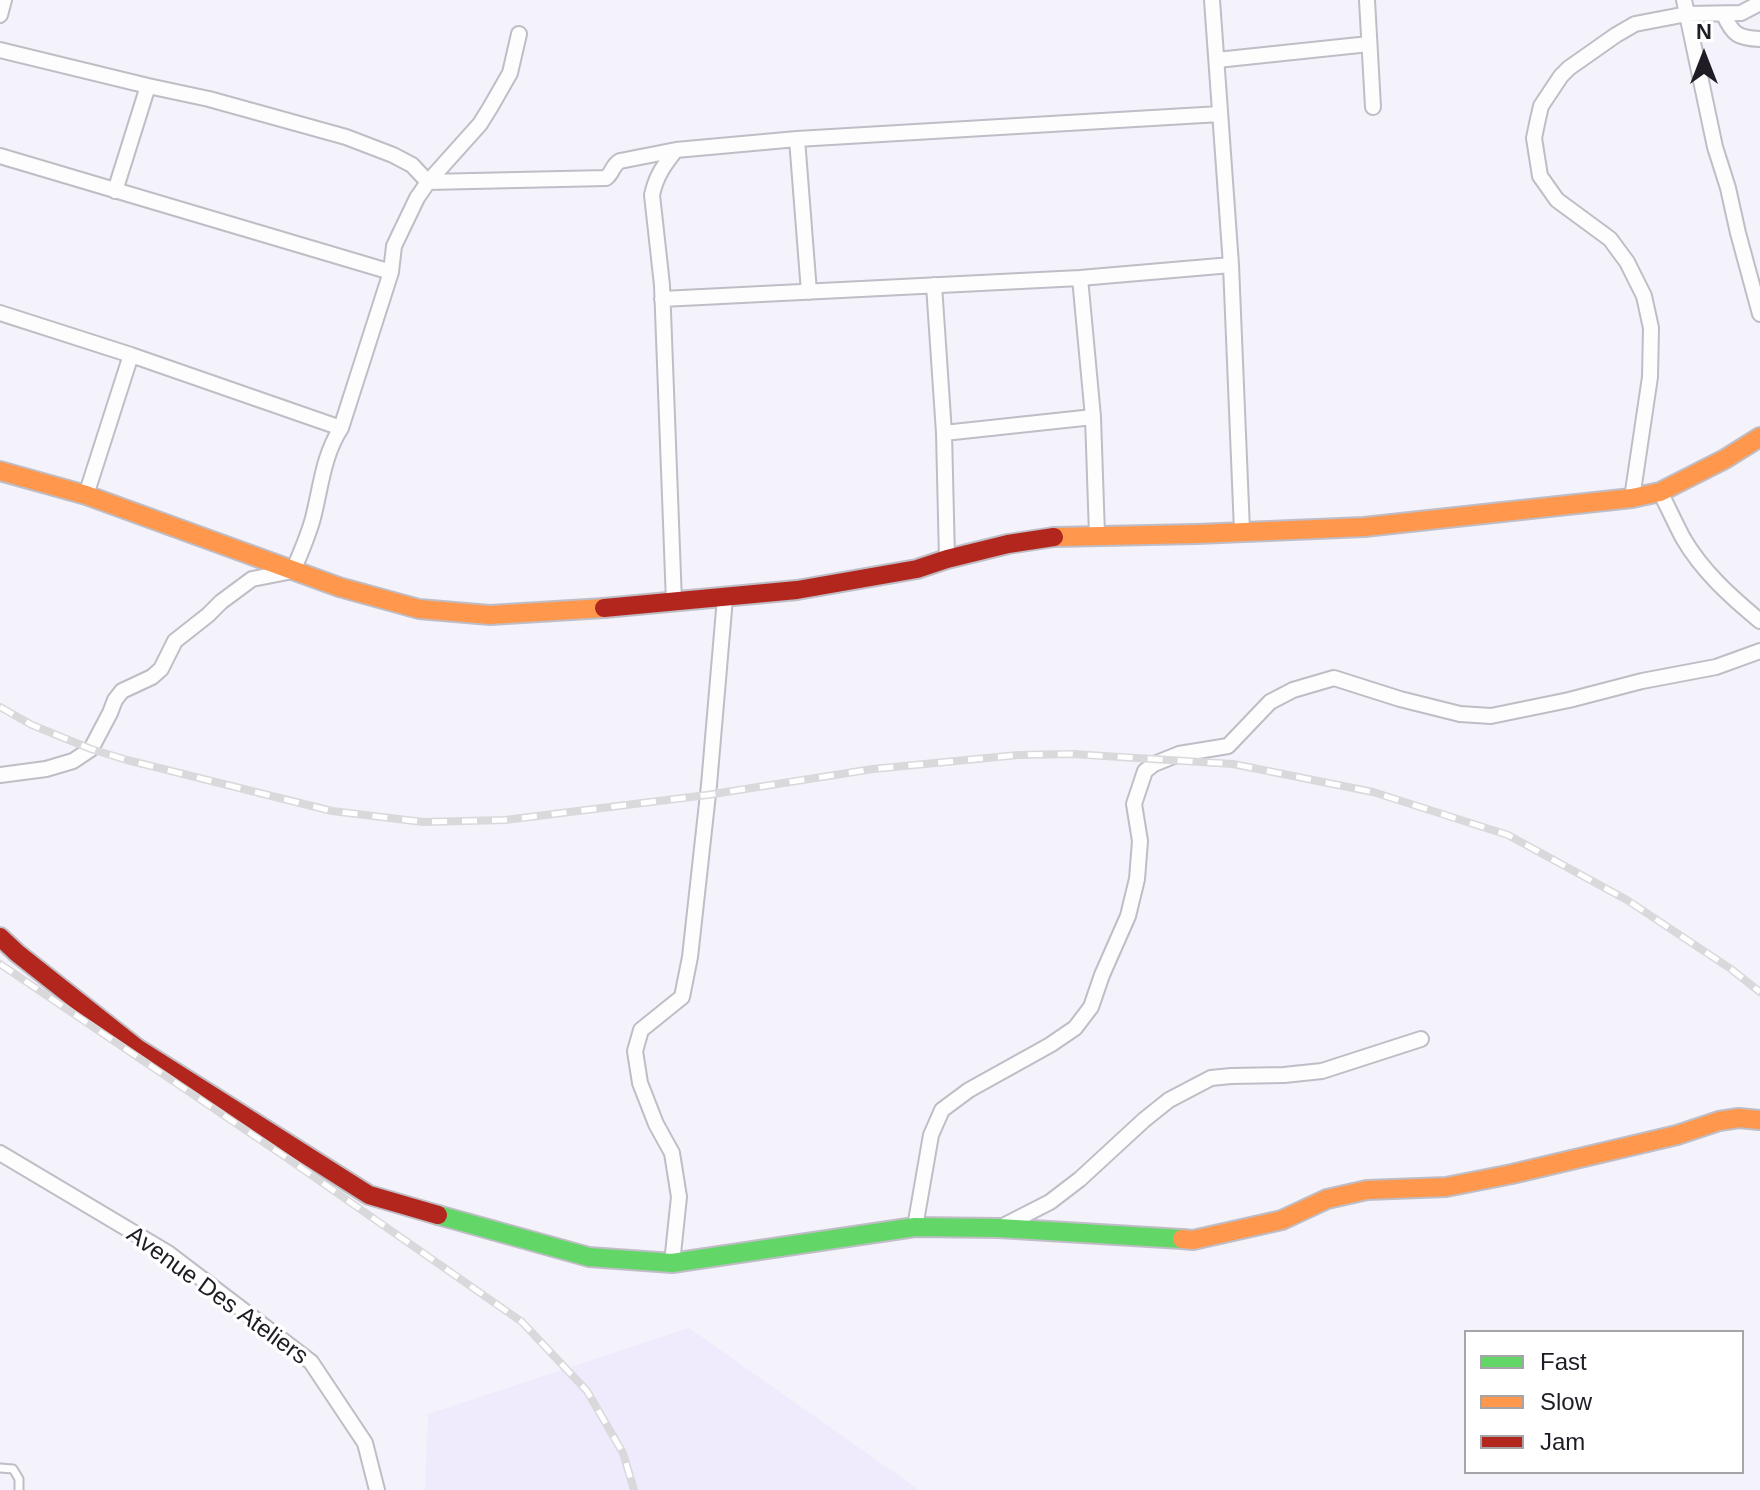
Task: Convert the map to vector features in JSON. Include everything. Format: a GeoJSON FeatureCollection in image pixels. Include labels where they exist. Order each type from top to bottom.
{"type":"FeatureCollection","features":[{"type":"Feature","properties":{"kind":"street"},"geometry":{"type":"LineString","coordinates":[[0,15],[4,0]]}},
{"type":"Feature","properties":{"kind":"street"},"geometry":{"type":"LineString","coordinates":[[1212,0],[1231,265],[1242,531]]}},
{"type":"Feature","properties":{"kind":"street"},"geometry":{"type":"LineString","coordinates":[[1367,0],[1373,107]]}},
{"type":"Feature","properties":{"kind":"street"},"geometry":{"type":"LineString","coordinates":[[1632,498],[1650,377],[1651,328],[1644,296],[1627,262],[1610,239],[1557,200],[1540,176],[1534,138],[1541,106],[1569,68],[1635,24],[1686,7],[1724,15],[1741,13],[1760,3]]}},
{"type":"Feature","properties":{"kind":"street"},"geometry":{"type":"LineString","coordinates":[[1686,7],[1715,147],[1760,314]]}},
{"type":"Feature","properties":{"kind":"street"},"geometry":{"type":"LineString","coordinates":[[1724,15],[1735,35],[1760,39]]}},
{"type":"Feature","properties":{"kind":"street"},"geometry":{"type":"LineString","coordinates":[[293,571],[308,536],[324,465],[341,428],[391,272],[394,246],[428,182],[480,124],[490,108],[510,73],[519,34]]}},
{"type":"Feature","properties":{"kind":"street"},"geometry":{"type":"LineString","coordinates":[[1217,60],[1369,44]]}},
{"type":"Feature","properties":{"kind":"street"},"geometry":{"type":"LineString","coordinates":[[0,50],[209,99],[346,137],[412,165],[428,182],[606,178],[615,163],[620,161],[676,150],[797,139],[1220,114]]}},
{"type":"Feature","properties":{"kind":"street"},"geometry":{"type":"LineString","coordinates":[[115,191],[148,86]]}},
{"type":"Feature","properties":{"kind":"street"},"geometry":{"type":"LineString","coordinates":[[797,139],[809,292]]}},
{"type":"Feature","properties":{"kind":"street"},"geometry":{"type":"LineString","coordinates":[[674,602],[662,299],[652,195],[655,181],[676,150]]}},
{"type":"Feature","properties":{"kind":"street"},"geometry":{"type":"LineString","coordinates":[[0,156],[391,272]]}},
{"type":"Feature","properties":{"kind":"street"},"geometry":{"type":"LineString","coordinates":[[662,299],[1080,278],[1231,265]]}},
{"type":"Feature","properties":{"kind":"street"},"geometry":{"type":"LineString","coordinates":[[1080,278],[1093,417],[1097,535]]}},
{"type":"Feature","properties":{"kind":"street"},"geometry":{"type":"LineString","coordinates":[[934,285],[944,433],[947,559]]}},
{"type":"Feature","properties":{"kind":"street"},"geometry":{"type":"LineString","coordinates":[[0,313],[341,428]]}},
{"type":"Feature","properties":{"kind":"street"},"geometry":{"type":"LineString","coordinates":[[86,495],[131,355]]}},
{"type":"Feature","properties":{"kind":"street"},"geometry":{"type":"LineString","coordinates":[[944,433],[1093,417]]}},
{"type":"Feature","properties":{"kind":"street"},"geometry":{"type":"LineString","coordinates":[[0,471],[86,495],[339,587],[406,606],[490,615],[797,590],[917,569],[1008,544],[1061,536],[1364,527],[1632,498],[1660,492],[1725,459],[1760,437]]}},
{"type":"Feature","properties":{"kind":"street"},"geometry":{"type":"LineString","coordinates":[[1660,492],[1684,539],[1706,570],[1760,621]]}},
{"type":"Feature","properties":{"kind":"street"},"geometry":{"type":"LineString","coordinates":[[0,775],[46,769],[73,761],[91,749],[122,691],[152,677],[161,669],[175,641],[252,579],[293,571]]}},
{"type":"Feature","properties":{"kind":"street"},"geometry":{"type":"LineString","coordinates":[[672,1263],[679,1197],[672,1153],[656,1124],[640,1083],[635,1051],[641,1030],[682,997],[688,967],[709,785],[725,598]]}},
{"type":"Feature","properties":{"kind":"street"},"geometry":{"type":"LineString","coordinates":[[915,1227],[931,1135],[942,1110],[969,1090],[1075,1028],[1091,1007],[1128,916],[1137,879],[1140,841],[1134,804],[1145,771],[1154,764],[1179,754],[1228,746],[1270,702],[1293,690],[1334,678],[1460,714],[1491,716],[1716,667],[1760,651]]}},
{"type":"Feature","properties":{"kind":"street"},"geometry":{"type":"LineString","coordinates":[[0,937],[137,1048],[369,1195],[589,1257],[672,1263],[915,1227],[999,1228],[1193,1240],[1282,1220],[1327,1199],[1367,1190],[1446,1187],[1677,1135],[1719,1121],[1739,1118],[1760,1120]]}},
{"type":"Feature","properties":{"kind":"street"},"geometry":{"type":"LineString","coordinates":[[999,1228],[1050,1202],[1169,1100],[1211,1078],[1322,1071],[1421,1039]]}},
{"type":"Feature","properties":{"kind":"street","name":"Avenue Des Ateliers"},"geometry":{"type":"LineString","coordinates":[[0,1153],[168,1253],[311,1362],[365,1443],[377,1490]]}},
{"type":"Feature","properties":{"kind":"lane"},"geometry":{"type":"LineString","coordinates":[[0,1468],[13,1469],[19,1479],[19,1490]]}},
{"type":"Feature","properties":{"kind":"shaded area"},"geometry":{"type":"Polygon","coordinates":[[[689,1328],[919,1490],[425,1490],[428,1414],[689,1328]]]}},
{"type":"Feature","properties":{"kind":"railway"},"geometry":{"type":"LineString","coordinates":[[0,707],[32,725],[127,760],[332,811],[423,822],[505,820],[707,795],[873,769],[1018,755],[1072,754],[1233,764],[1373,792],[1508,835],[1627,900],[1731,969],[1760,992]]}},
{"type":"Feature","properties":{"kind":"railway"},"geometry":{"type":"LineString","coordinates":[[0,964],[522,1322],[587,1391],[623,1453],[634,1490]]}},
{"type":"Feature","properties":{"kind":"traffic: fast"},"geometry":{"type":"LineString","coordinates":[[438,1215],[589,1257],[672,1263],[915,1227],[999,1228],[1182,1239]]}},
{"type":"Feature","properties":{"kind":"traffic: slow"},"geometry":{"type":"LineString","coordinates":[[1054,537],[1364,527],[1632,498],[1660,492],[1725,459],[1760,437]]}},
{"type":"Feature","properties":{"kind":"traffic: slow"},"geometry":{"type":"LineString","coordinates":[[0,471],[86,495],[339,587],[419,609],[490,615],[604,608]]}},
{"type":"Feature","properties":{"kind":"traffic: slow"},"geometry":{"type":"LineString","coordinates":[[1182,1239],[1193,1240],[1282,1220],[1327,1199],[1367,1190],[1446,1187],[1677,1135],[1719,1121],[1739,1118],[1760,1120]]}},
{"type":"Feature","properties":{"kind":"traffic: jam"},"geometry":{"type":"LineString","coordinates":[[604,608],[797,590],[917,569],[1008,544],[1054,537]]}},
{"type":"Feature","properties":{"kind":"traffic: jam"},"geometry":{"type":"LineString","coordinates":[[0,937],[137,1048],[369,1195],[438,1215]]}}]}
